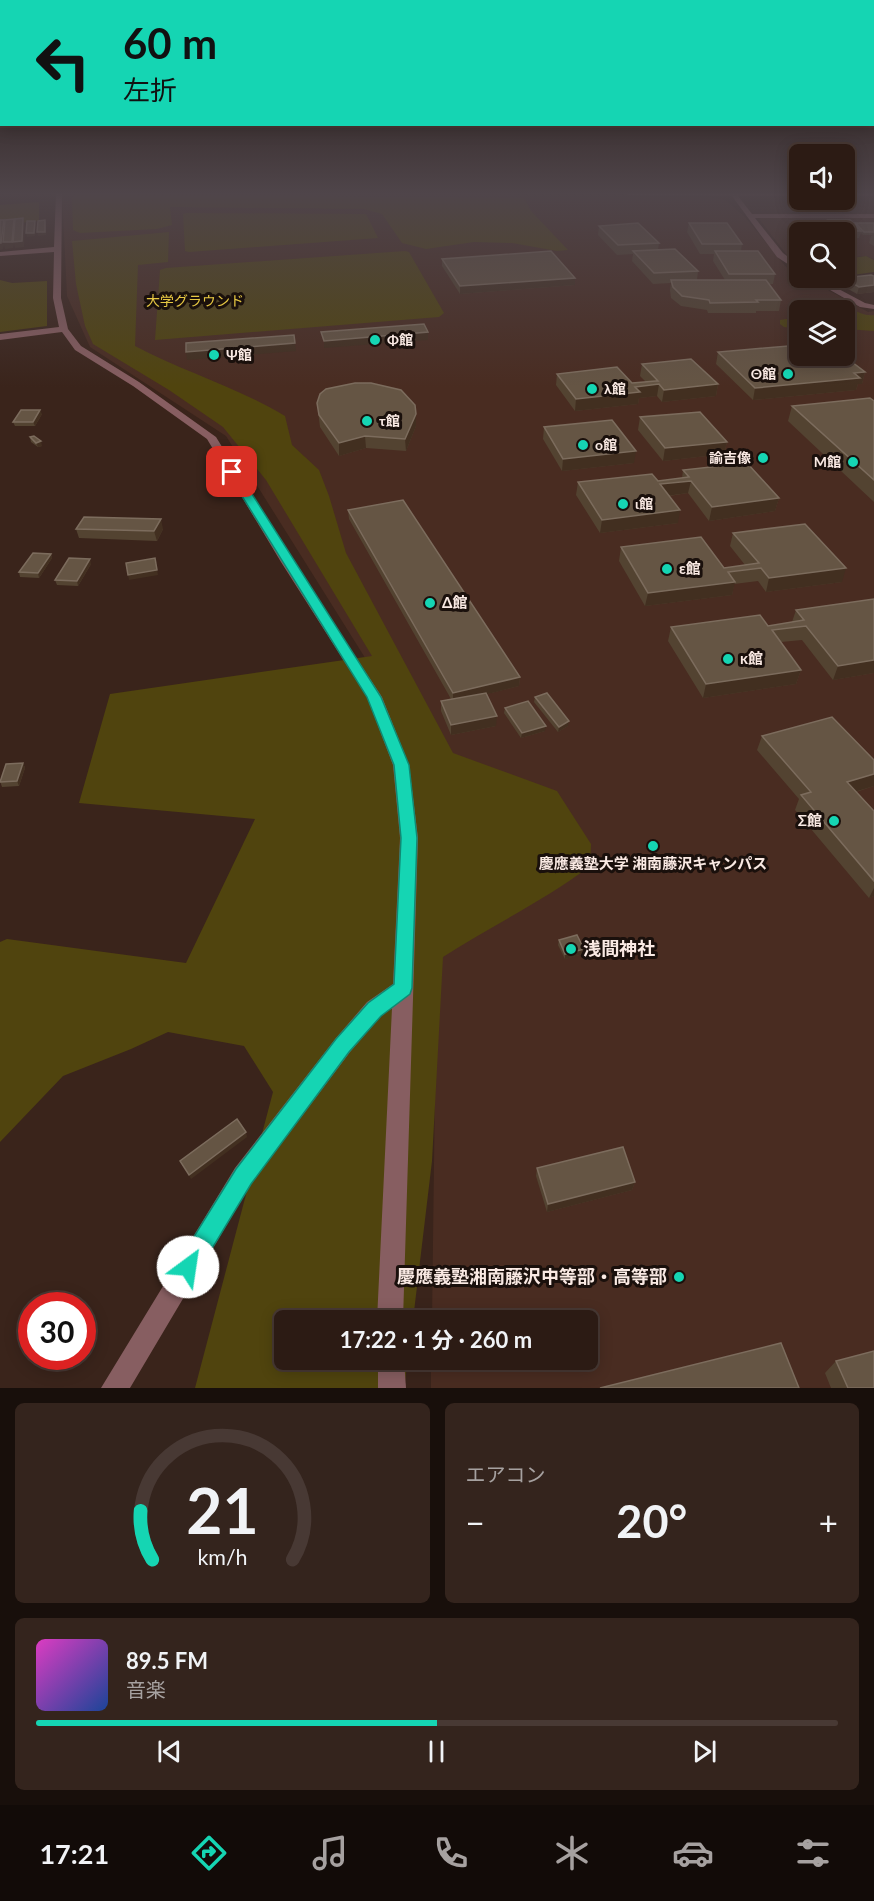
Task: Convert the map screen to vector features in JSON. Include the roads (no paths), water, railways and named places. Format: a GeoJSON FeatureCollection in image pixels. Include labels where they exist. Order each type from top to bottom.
{"type":"FeatureCollection","features":[{"type":"Feature","properties":{"kind":"street"},"geometry":{"type":"LineString","coordinates":[[58,258],[57,298],[64,329],[78,348],[136,384],[211,437],[287,562],[374,697],[401,765],[409,838],[390,1310]]}},
{"type":"Feature","properties":{"kind":"street"},"geometry":{"type":"LineString","coordinates":[[832,288],[863,305],[874,307]]}},
{"type":"Feature","properties":{"kind":"street"},"geometry":{"type":"LineString","coordinates":[[0,337],[64,329]]}},
{"type":"Feature","properties":{"kind":"street"},"geometry":{"type":"LineString","coordinates":[[115,1388],[243,1176],[342,1045],[374,1010],[403,988]]}},
{"type":"Feature","properties":{"kind":"street"},"geometry":{"type":"LineString","coordinates":[[391,1370],[392,1388]]}},
{"type":"Feature","properties":{"kind":"place","name":"Φ館"},"geometry":{"type":"Point","coordinates":[375,340]}},
{"type":"Feature","properties":{"kind":"place","name":"Ψ館"},"geometry":{"type":"Point","coordinates":[214,355]}},
{"type":"Feature","properties":{"kind":"place","name":"Θ館"},"geometry":{"type":"Point","coordinates":[788,374]}},
{"type":"Feature","properties":{"kind":"place","name":"λ館"},"geometry":{"type":"Point","coordinates":[592,389]}},
{"type":"Feature","properties":{"kind":"place","name":"τ館"},"geometry":{"type":"Point","coordinates":[367,421]}},
{"type":"Feature","properties":{"kind":"place","name":"ο館"},"geometry":{"type":"Point","coordinates":[583,445]}},
{"type":"Feature","properties":{"kind":"place","name":"諭吉像"},"geometry":{"type":"Point","coordinates":[763,458]}},
{"type":"Feature","properties":{"kind":"place","name":"Μ館"},"geometry":{"type":"Point","coordinates":[853,462]}},
{"type":"Feature","properties":{"kind":"place","name":"ι館"},"geometry":{"type":"Point","coordinates":[623,504]}},
{"type":"Feature","properties":{"kind":"place","name":"ε館"},"geometry":{"type":"Point","coordinates":[667,569]}},
{"type":"Feature","properties":{"kind":"place","name":"Δ館"},"geometry":{"type":"Point","coordinates":[430,603]}},
{"type":"Feature","properties":{"kind":"place","name":"κ館"},"geometry":{"type":"Point","coordinates":[728,659]}},
{"type":"Feature","properties":{"kind":"place","name":"Σ館"},"geometry":{"type":"Point","coordinates":[834,821]}},
{"type":"Feature","properties":{"kind":"place","name":"慶應義塾大学 湘南藤沢キャンパス"},"geometry":{"type":"Point","coordinates":[653,846]}},
{"type":"Feature","properties":{"kind":"place","name":"浅間神社"},"geometry":{"type":"Point","coordinates":[571,949]}},
{"type":"Feature","properties":{"kind":"place","name":"慶應義塾湘南藤沢中等部・高等部"},"geometry":{"type":"Point","coordinates":[679,1277]}},
{"type":"Feature","properties":{"kind":"park label","name":"大学グラウンド"},"geometry":{"type":"Point","coordinates":[195,301]}}]}
